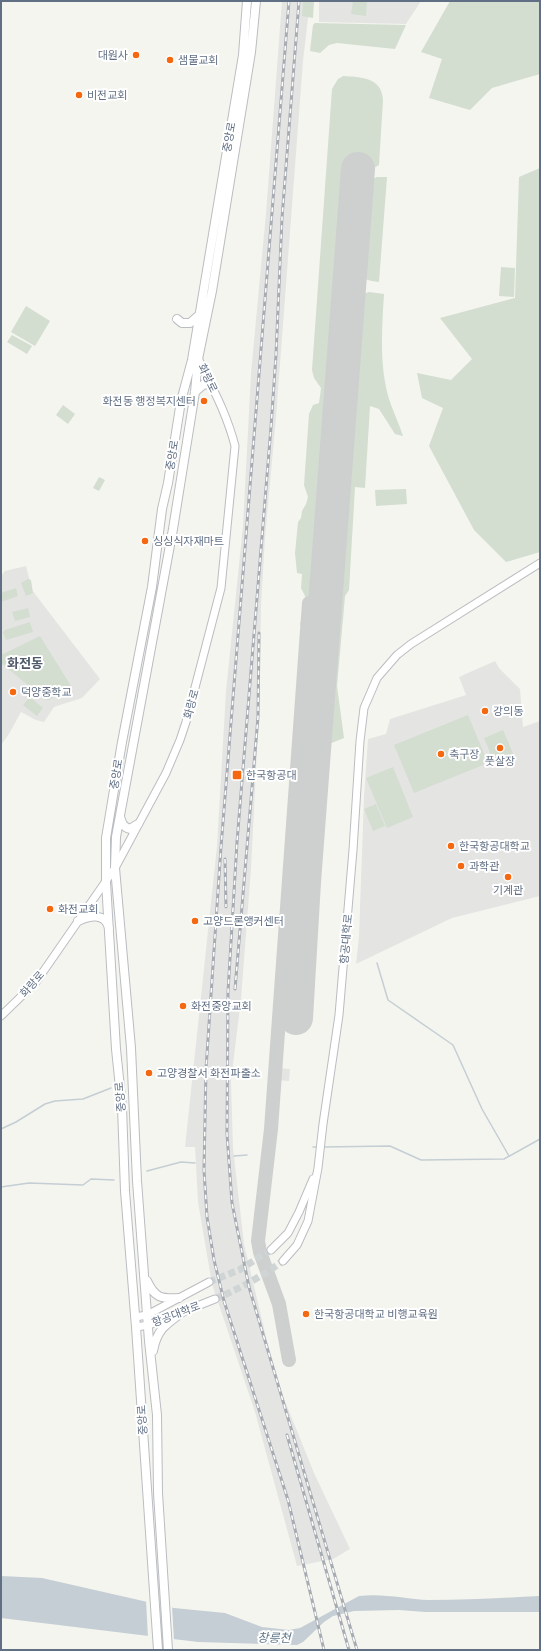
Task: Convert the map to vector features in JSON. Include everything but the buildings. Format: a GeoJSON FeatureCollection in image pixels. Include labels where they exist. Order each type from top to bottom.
{"type":"FeatureCollection","features":[{"type":"Feature","properties":{"kind":"main road","name":"중앙로"},"geometry":{"type":"LineString","coordinates":[[158,1650],[136,1327],[125,1191],[122,1107],[116,1049],[106,882],[106,838],[122,742],[152,587],[162,509],[168,483],[181,401],[192,360],[198,315],[243,55],[247,1]]}},
{"type":"Feature","properties":{"kind":"main road","name":"중앙로"},"geometry":{"type":"LineString","coordinates":[[168,1650],[158,1493],[157,1415],[147,1315],[137,1181],[130,1041],[115,868],[116,837],[173,529],[195,392],[198,359],[212,291],[251,52],[256,1]]}},
{"type":"Feature","properties":{"kind":"main road"},"geometry":{"type":"LineString","coordinates":[[177,319],[182,323],[190,323],[198,315]]}},
{"type":"Feature","properties":{"kind":"main road"},"geometry":{"type":"LineString","coordinates":[[195,392],[202,385],[211,385]]}},
{"type":"Feature","properties":{"kind":"main road"},"geometry":{"type":"LineString","coordinates":[[120,817],[123,826],[126,828],[130,829],[138,824]]}},
{"type":"Feature","properties":{"kind":"main road"},"geometry":{"type":"LineString","coordinates":[[78,921],[93,916],[100,917],[108,924],[110,934]]}},
{"type":"Feature","properties":{"kind":"main road"},"geometry":{"type":"LineString","coordinates":[[144,1276],[150,1289],[158,1297],[170,1299],[179,1298]]}},
{"type":"Feature","properties":{"kind":"main road"},"geometry":{"type":"LineString","coordinates":[[151,1360],[157,1335],[162,1328],[184,1312]]}},
{"type":"Feature","properties":{"kind":"street","name":"화랑로"},"geometry":{"type":"LineString","coordinates":[[1,1016],[36,982],[115,868],[166,772],[184,729],[221,588],[235,446],[229,423],[193,348]]}},
{"type":"Feature","properties":{"kind":"street","name":"항공대학로"},"geometry":{"type":"LineString","coordinates":[[318,1168],[321,1136],[339,1015],[353,850],[360,741],[364,708],[377,678],[397,655],[427,634],[540,563]]}},
{"type":"Feature","properties":{"kind":"street"},"geometry":{"type":"LineString","coordinates":[[271,1250],[288,1233],[318,1168]]}},
{"type":"Feature","properties":{"kind":"street"},"geometry":{"type":"LineString","coordinates":[[283,1261],[297,1245],[308,1221],[318,1168]]}},
{"type":"Feature","properties":{"kind":"street","name":"항공대학로"},"geometry":{"type":"LineString","coordinates":[[135,1317],[147,1315],[209,1282]]}},
{"type":"Feature","properties":{"kind":"street","name":"항공대학로"},"geometry":{"type":"LineString","coordinates":[[136,1327],[149,1326],[215,1299]]}},
{"type":"Feature","properties":{"kind":"shaded area"},"geometry":{"type":"Polygon","coordinates":[[[282,1],[310,1],[303,61],[276,417],[265,538],[261,606],[259,711],[251,869],[241,999],[231,1081],[233,1148],[244,1244],[276,1379],[314,1473],[350,1549],[333,1559],[297,1566],[255,1412],[212,1284],[198,1202],[195,1147],[185,1147],[217,846],[226,691],[243,526],[251,373],[266,213],[282,1]]]}},
{"type":"Feature","properties":{"kind":"shaded area"},"geometry":{"type":"Polygon","coordinates":[[[303,1],[314,1],[313,18],[302,16],[303,1]]]}},
{"type":"Feature","properties":{"kind":"shaded area"},"geometry":{"type":"Polygon","coordinates":[[[319,1],[421,1],[406,24],[319,22],[319,1]]]}},
{"type":"Feature","properties":{"kind":"shaded area"},"geometry":{"type":"Polygon","coordinates":[[[353,1],[367,1],[366,16],[351,14],[353,1]]]}},
{"type":"Feature","properties":{"kind":"shaded area"},"geometry":{"type":"Polygon","coordinates":[[[450,1],[540,1],[540,74],[492,88],[470,110],[429,98],[442,59],[421,52],[450,1]]]}},
{"type":"Feature","properties":{"kind":"shaded area"},"geometry":{"type":"Polygon","coordinates":[[[315,23],[406,25],[395,49],[337,43],[329,45],[320,53],[310,51],[313,25],[315,23]]]}},
{"type":"Feature","properties":{"kind":"shaded area"},"geometry":{"type":"Polygon","coordinates":[[[343,76],[363,78],[374,83],[382,92],[383,100],[379,165],[374,168],[351,165],[319,609],[313,608],[313,600],[306,598],[301,588],[302,574],[297,573],[295,553],[298,522],[301,518],[302,511],[308,497],[304,485],[309,414],[313,405],[319,403],[321,388],[314,378],[312,370],[332,89],[338,79],[343,76]]]}},
{"type":"Feature","properties":{"kind":"shaded area"},"geometry":{"type":"Polygon","coordinates":[[[540,168],[540,552],[506,562],[474,530],[429,446],[443,408],[422,398],[417,373],[451,380],[472,359],[440,318],[515,298],[519,177],[540,168]]]}},
{"type":"Feature","properties":{"kind":"shaded area"},"geometry":{"type":"Polygon","coordinates":[[[377,177],[387,177],[379,282],[364,278],[359,269],[366,187],[370,180],[377,177]]]}},
{"type":"Feature","properties":{"kind":"shaded area"},"geometry":{"type":"Polygon","coordinates":[[[501,267],[515,268],[514,297],[499,296],[501,267]]]}},
{"type":"Feature","properties":{"kind":"shaded area"},"geometry":{"type":"Polygon","coordinates":[[[369,292],[384,294],[382,360],[389,399],[403,436],[395,434],[379,409],[370,406],[365,488],[355,487],[349,590],[345,596],[337,686],[344,738],[329,744],[323,743],[356,303],[361,295],[369,292]]]}},
{"type":"Feature","properties":{"kind":"shaded area"},"geometry":{"type":"Polygon","coordinates":[[[26,306],[50,321],[35,346],[11,332],[26,306]]]}},
{"type":"Feature","properties":{"kind":"shaded area"},"geometry":{"type":"Polygon","coordinates":[[[12,335],[32,346],[27,354],[7,342],[12,335]]]}},
{"type":"Feature","properties":{"kind":"shaded area"},"geometry":{"type":"Polygon","coordinates":[[[63,405],[75,414],[68,424],[56,415],[63,405]]]}},
{"type":"Feature","properties":{"kind":"shaded area"},"geometry":{"type":"Polygon","coordinates":[[[99,477],[105,480],[99,491],[93,488],[99,477]]]}},
{"type":"Feature","properties":{"kind":"shaded area"},"geometry":{"type":"Polygon","coordinates":[[[406,489],[407,504],[376,506],[375,490],[406,489]]]}},
{"type":"Feature","properties":{"kind":"shaded area"},"geometry":{"type":"Polygon","coordinates":[[[26,566],[32,590],[100,679],[82,698],[54,707],[44,722],[36,720],[21,712],[1,745],[1,576],[5,571],[26,566]]]}},
{"type":"Feature","properties":{"kind":"shaded area"},"geometry":{"type":"Polygon","coordinates":[[[28,579],[31,580],[33,593],[26,596],[21,583],[28,579]]]}},
{"type":"Feature","properties":{"kind":"shaded area"},"geometry":{"type":"Polygon","coordinates":[[[16,588],[18,596],[1,602],[1,593],[16,588]]]}},
{"type":"Feature","properties":{"kind":"shaded area"},"geometry":{"type":"Polygon","coordinates":[[[28,608],[30,617],[15,621],[12,612],[28,608]]]}},
{"type":"Feature","properties":{"kind":"shaded area"},"geometry":{"type":"Polygon","coordinates":[[[30,622],[33,632],[6,640],[3,632],[5,630],[30,622]]]}},
{"type":"Feature","properties":{"kind":"shaded area"},"geometry":{"type":"Polygon","coordinates":[[[40,636],[71,686],[49,700],[46,700],[1,663],[1,655],[40,636]]]}},
{"type":"Feature","properties":{"kind":"shaded area","name":"한국항공대학교"},"geometry":{"type":"Polygon","coordinates":[[[495,661],[499,668],[520,689],[523,727],[540,721],[540,896],[452,918],[356,964],[359,936],[364,797],[368,739],[386,734],[390,719],[466,695],[459,677],[495,661]]]}},
{"type":"Feature","properties":{"kind":"shaded area"},"geometry":{"type":"Polygon","coordinates":[[[30,697],[43,708],[37,716],[23,705],[30,697]]]}},
{"type":"Feature","properties":{"kind":"shaded area","name":"축구장"},"geometry":{"type":"Polygon","coordinates":[[[468,715],[488,763],[414,793],[394,745],[468,715]]]}},
{"type":"Feature","properties":{"kind":"shaded area","name":"풋살장"},"geometry":{"type":"Polygon","coordinates":[[[503,730],[515,758],[496,767],[484,738],[503,730]]]}},
{"type":"Feature","properties":{"kind":"shaded area"},"geometry":{"type":"Polygon","coordinates":[[[393,767],[413,817],[387,828],[366,778],[393,767]]]}},
{"type":"Feature","properties":{"kind":"shaded area"},"geometry":{"type":"Polygon","coordinates":[[[376,804],[385,826],[373,831],[364,809],[376,804]]]}},
{"type":"Feature","properties":{"kind":"shaded area"},"geometry":{"type":"Polygon","coordinates":[[[278,1068],[290,1069],[289,1081],[277,1080],[278,1068]]]}},
{"type":"Feature","properties":{"kind":"water","name":"창릉천"},"geometry":{"type":"Polygon","coordinates":[[[1,1576],[42,1578],[174,1608],[225,1613],[262,1627],[289,1630],[300,1628],[359,1596],[368,1595],[429,1600],[540,1596],[540,1612],[425,1612],[399,1610],[354,1611],[333,1616],[324,1622],[303,1642],[297,1645],[198,1642],[1,1618],[1,1576]]]}},
{"type":"Feature","properties":{"kind":"pier"},"geometry":{"type":"Polygon","coordinates":[[[146,1600],[172,1606],[174,1641],[148,1638],[146,1600]]]}},
{"type":"Feature","properties":{"kind":"waterway"},"geometry":{"type":"LineString","coordinates":[[377,963],[388,1000],[453,1045],[482,1109],[509,1156]]}},
{"type":"Feature","properties":{"kind":"waterway"},"geometry":{"type":"LineString","coordinates":[[1,1129],[16,1122],[45,1104],[55,1101],[83,1099],[111,1088]]}},
{"type":"Feature","properties":{"kind":"waterway"},"geometry":{"type":"LineString","coordinates":[[323,1147],[390,1146],[421,1160],[504,1159],[540,1139]]}},
{"type":"Feature","properties":{"kind":"waterway"},"geometry":{"type":"LineString","coordinates":[[313,1147],[319,1147]]}},
{"type":"Feature","properties":{"kind":"waterway"},"geometry":{"type":"LineString","coordinates":[[234,1156],[247,1155]]}},
{"type":"Feature","properties":{"kind":"waterway"},"geometry":{"type":"LineString","coordinates":[[147,1171],[181,1162],[195,1163]]}},
{"type":"Feature","properties":{"kind":"waterway"},"geometry":{"type":"LineString","coordinates":[[1,1187],[29,1183],[83,1185],[91,1179],[114,1180]]}},
{"type":"Feature","properties":{"kind":"taxiway"},"geometry":{"type":"LineString","coordinates":[[289,1360],[279,1304],[260,1252],[258,1241],[271,1129],[309,603]]}},
{"type":"Feature","properties":{"kind":"taxiway"},"geometry":{"type":"LineString","coordinates":[[307,624],[313,618],[322,616],[325,610]]}},
{"type":"Feature","properties":{"kind":"taxiway"},"geometry":{"type":"LineString","coordinates":[[298,759],[313,760]]}},
{"type":"Feature","properties":{"kind":"runway"},"geometry":{"type":"LineString","coordinates":[[296,1018],[304,882],[358,169]]}},
{"type":"Feature","properties":{"kind":"tunnel"},"geometry":{"type":"LineString","coordinates":[[209,1282],[239,1270],[271,1250]]}},
{"type":"Feature","properties":{"kind":"tunnel"},"geometry":{"type":"LineString","coordinates":[[215,1299],[250,1282],[283,1261]]}},
{"type":"Feature","properties":{"kind":"railway"},"geometry":{"type":"LineString","coordinates":[[289,1],[221,847],[206,1069],[204,1170],[207,1217],[214,1260],[224,1301],[288,1500],[324,1650]]}},
{"type":"Feature","properties":{"kind":"railway"},"geometry":{"type":"LineString","coordinates":[[299,1],[282,218],[276,355],[271,427],[237,842],[228,992],[227,1134],[232,1203],[249,1287],[357,1650]]}},
{"type":"Feature","properties":{"kind":"railway"},"geometry":{"type":"LineString","coordinates":[[235,989],[258,717],[259,633]]}},
{"type":"Feature","properties":{"kind":"railway"},"geometry":{"type":"LineString","coordinates":[[225,859],[226,907]]}},
{"type":"Feature","properties":{"kind":"railway"},"geometry":{"type":"LineString","coordinates":[[287,1435],[349,1650]]}},
{"type":"Feature","properties":{"kind":"place","name":"대원사"},"geometry":{"type":"Point","coordinates":[136,55]}},
{"type":"Feature","properties":{"kind":"place","name":"샘물교회"},"geometry":{"type":"Point","coordinates":[170,60]}},
{"type":"Feature","properties":{"kind":"place","name":"비전교회"},"geometry":{"type":"Point","coordinates":[79,95]}},
{"type":"Feature","properties":{"kind":"place","name":"화전동 행정복지센터"},"geometry":{"type":"Point","coordinates":[204,401]}},
{"type":"Feature","properties":{"kind":"place","name":"싱싱식자재마트"},"geometry":{"type":"Point","coordinates":[145,541]}},
{"type":"Feature","properties":{"kind":"place","name":"덕양중학교"},"geometry":{"type":"Point","coordinates":[13,692]}},
{"type":"Feature","properties":{"kind":"place","name":"강의동"},"geometry":{"type":"Point","coordinates":[485,711]}},
{"type":"Feature","properties":{"kind":"place","name":"풋살장"},"geometry":{"type":"Point","coordinates":[500,748]}},
{"type":"Feature","properties":{"kind":"place","name":"축구장"},"geometry":{"type":"Point","coordinates":[441,754]}},
{"type":"Feature","properties":{"kind":"place","name":"한국항공대"},"geometry":{"type":"Point","coordinates":[237,775]}},
{"type":"Feature","properties":{"kind":"place","name":"한국항공대학교"},"geometry":{"type":"Point","coordinates":[451,846]}},
{"type":"Feature","properties":{"kind":"place","name":"과학관"},"geometry":{"type":"Point","coordinates":[461,866]}},
{"type":"Feature","properties":{"kind":"place","name":"기계관"},"geometry":{"type":"Point","coordinates":[508,877]}},
{"type":"Feature","properties":{"kind":"place","name":"화전교회"},"geometry":{"type":"Point","coordinates":[50,909]}},
{"type":"Feature","properties":{"kind":"place","name":"고양드론앵커센터"},"geometry":{"type":"Point","coordinates":[195,921]}},
{"type":"Feature","properties":{"kind":"place","name":"화전중앙교회"},"geometry":{"type":"Point","coordinates":[183,1006]}},
{"type":"Feature","properties":{"kind":"place","name":"고양경찰서 화전파출소"},"geometry":{"type":"Point","coordinates":[149,1073]}},
{"type":"Feature","properties":{"kind":"place","name":"한국항공대학교 비행교육원"},"geometry":{"type":"Point","coordinates":[306,1314]}},
{"type":"Feature","properties":{"kind":"district","name":"화전동"},"geometry":{"type":"Point","coordinates":[25,663]}}]}
